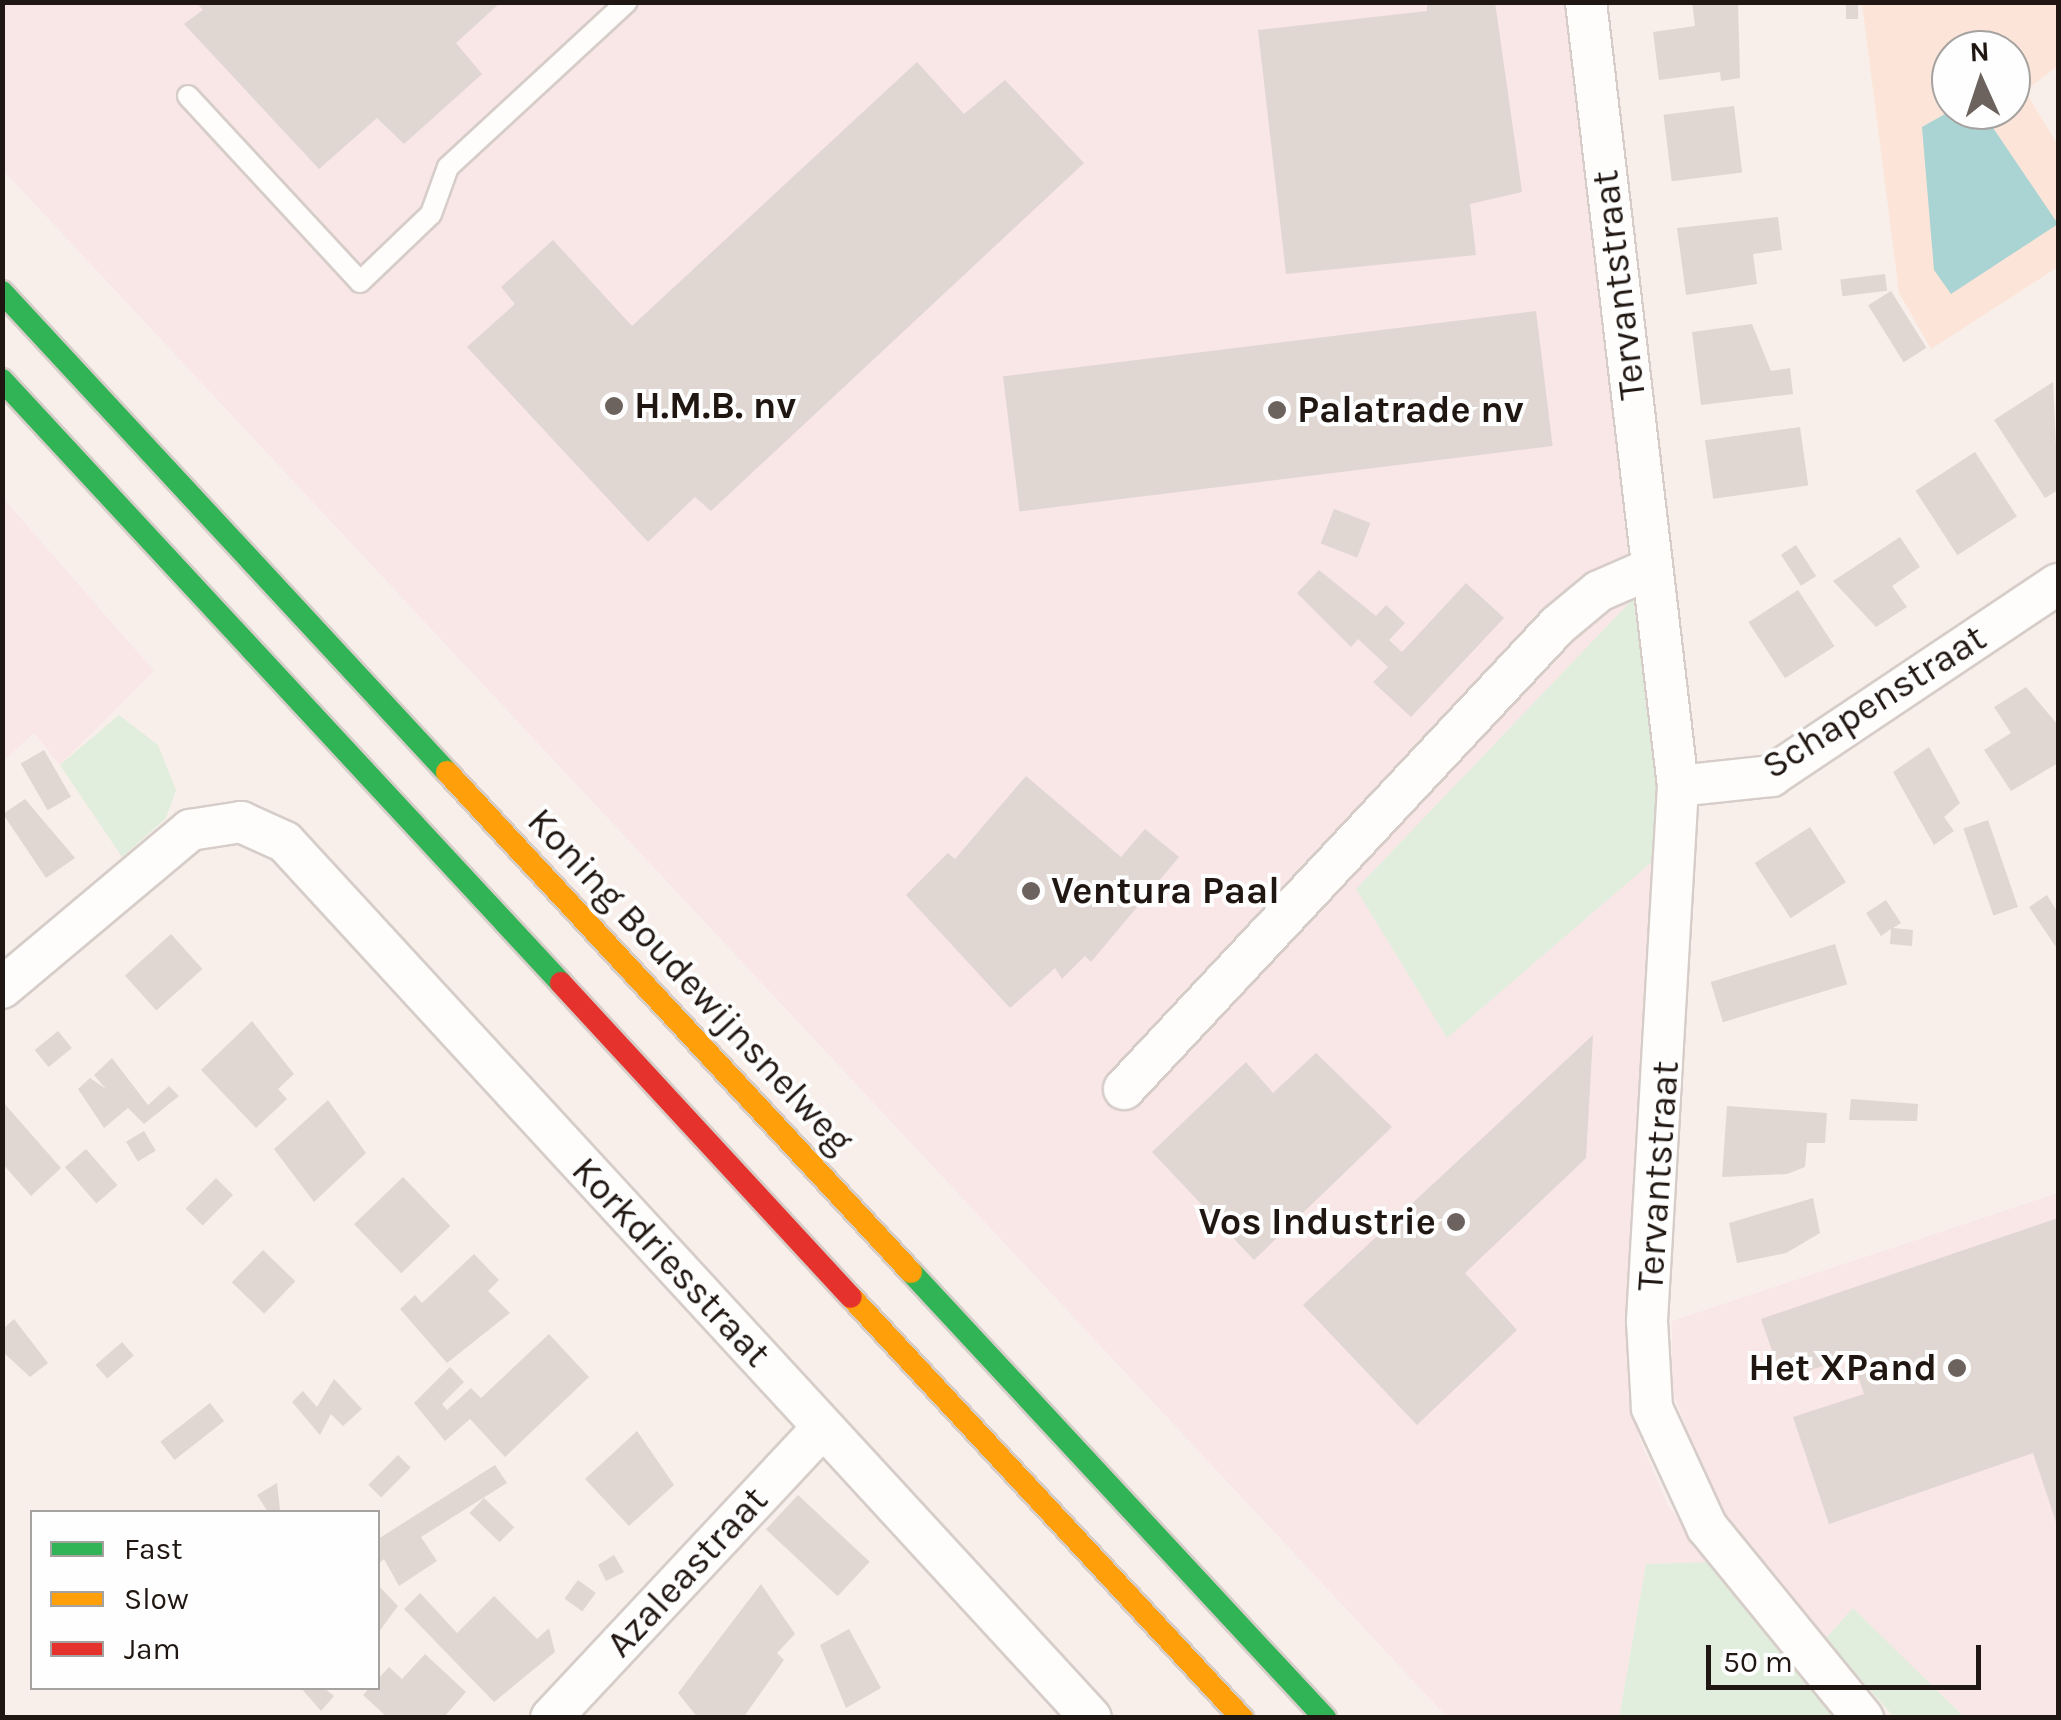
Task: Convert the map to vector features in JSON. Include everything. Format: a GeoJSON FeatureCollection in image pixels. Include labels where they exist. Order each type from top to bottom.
{"type":"FeatureCollection","features":[{"type":"Feature","properties":{"kind":"highway","name":"Koning Boudewijnsnelweg"},"geometry":{"type":"LineString","coordinates":[[2,292],[1326,1718]]}},
{"type":"Feature","properties":{"kind":"highway"},"geometry":{"type":"LineString","coordinates":[[2,380],[1242,1718]]}},
{"type":"Feature","properties":{"kind":"street","name":"Tervantstraat"},"geometry":{"type":"LineString","coordinates":[[1586,2],[1678,786],[1647,1321],[1652,1408],[1707,1526],[1863,1718]]}},
{"type":"Feature","properties":{"kind":"street"},"geometry":{"type":"LineString","coordinates":[[1124,1089],[1558,625],[1599,590],[1652,568]]}},
{"type":"Feature","properties":{"kind":"street","name":"Schapenstraat"},"geometry":{"type":"LineString","coordinates":[[1678,786],[1772,776],[2058,584]]}},
{"type":"Feature","properties":{"kind":"street","name":"Korkdriesstraat"},"geometry":{"type":"LineString","coordinates":[[2,988],[190,830],[241,822],[286,842],[1091,1718]]}},
{"type":"Feature","properties":{"kind":"street","name":"Azaleastraat"},"geometry":{"type":"LineString","coordinates":[[551,1718],[823,1427]]}},
{"type":"Feature","properties":{"kind":"lane"},"geometry":{"type":"LineString","coordinates":[[188,96],[360,282],[431,214],[448,167],[627,2]]}},
{"type":"Feature","properties":{"kind":"shaded area"},"geometry":{"type":"Polygon","coordinates":[[[3,3],[1566,3],[1633,599],[1356,889],[1447,1038],[1653,861],[1626,1346],[1639,1438],[1667,1504],[1711,1562],[1646,1564],[1619,1717],[1447,1717],[3,170],[3,3]]]}},
{"type":"Feature","properties":{"kind":"shaded area"},"geometry":{"type":"Polygon","coordinates":[[[1862,3],[2058,3],[2058,66],[2031,86],[2031,30],[1931,30],[1931,130],[2031,130],[2031,101],[2058,145],[2058,267],[1931,349],[1899,293],[1862,3]]]}},
{"type":"Feature","properties":{"kind":"shaded area"},"geometry":{"type":"Polygon","coordinates":[[[2,497],[154,671],[60,765],[34,733],[3,761],[2,497]]]}},
{"type":"Feature","properties":{"kind":"shaded area"},"geometry":{"type":"Polygon","coordinates":[[[2058,1193],[2058,1717],[1964,1717],[1853,1608],[1825,1639],[1712,1497],[1672,1389],[1672,1321],[2058,1193]]]}},
{"type":"Feature","properties":{"kind":"green space"},"geometry":{"type":"Polygon","coordinates":[[[1633,599],[1657,757],[1653,861],[1447,1038],[1356,889],[1633,599]]]}},
{"type":"Feature","properties":{"kind":"green space"},"geometry":{"type":"Polygon","coordinates":[[[119,715],[158,745],[176,790],[166,818],[122,857],[60,765],[119,715]]]}},
{"type":"Feature","properties":{"kind":"green space"},"geometry":{"type":"Polygon","coordinates":[[[1711,1562],[1845,1718],[1619,1718],[1646,1564],[1711,1562]]]}},
{"type":"Feature","properties":{"kind":"green space"},"geometry":{"type":"Polygon","coordinates":[[[1853,1608],[1964,1717],[1894,1717],[1825,1639],[1853,1608]]]}},
{"type":"Feature","properties":{"kind":"water"},"geometry":{"type":"Polygon","coordinates":[[[1931,122],[1931,130],[1995,130],[2058,224],[1951,294],[1934,270],[1922,127],[1931,122]]]}},
{"type":"Feature","properties":{"kind":"building"},"geometry":{"type":"Polygon","coordinates":[[[196,2],[501,2],[456,43],[482,74],[404,144],[377,118],[319,169],[184,24],[203,10],[196,2]]]}},
{"type":"Feature","properties":{"kind":"building"},"geometry":{"type":"Polygon","coordinates":[[[1427,2],[1495,2],[1522,192],[1470,204],[1476,255],[1286,274],[1258,30],[1427,11],[1427,2]]]}},
{"type":"Feature","properties":{"kind":"building"},"geometry":{"type":"Polygon","coordinates":[[[1692,2],[1738,2],[1740,78],[1721,81],[1720,72],[1659,80],[1653,32],[1695,26],[1692,2]]]}},
{"type":"Feature","properties":{"kind":"building"},"geometry":{"type":"Polygon","coordinates":[[[1846,2],[1858,2],[1858,19],[1846,19],[1846,2]]]}},
{"type":"Feature","properties":{"kind":"building"},"geometry":{"type":"Polygon","coordinates":[[[917,62],[964,114],[1005,80],[1084,163],[711,511],[695,497],[648,542],[467,347],[515,304],[501,287],[553,240],[632,326],[917,62]]]}},
{"type":"Feature","properties":{"kind":"building"},"geometry":{"type":"Polygon","coordinates":[[[1734,106],[1742,173],[1672,181],[1664,115],[1734,106]]]}},
{"type":"Feature","properties":{"kind":"building"},"geometry":{"type":"Polygon","coordinates":[[[1778,217],[1782,250],[1753,254],[1757,284],[1686,295],[1677,228],[1778,217]]]}},
{"type":"Feature","properties":{"kind":"building"},"geometry":{"type":"Polygon","coordinates":[[[1885,274],[1887,291],[1842,296],[1840,279],[1885,274]]]}},
{"type":"Feature","properties":{"kind":"building"},"geometry":{"type":"Polygon","coordinates":[[[1891,291],[1927,348],[1904,362],[1868,305],[1891,291]]]}},
{"type":"Feature","properties":{"kind":"building","name":"Palatrade nv"},"geometry":{"type":"Polygon","coordinates":[[[1536,311],[1553,446],[1020,511],[1003,376],[1536,311]]]}},
{"type":"Feature","properties":{"kind":"building"},"geometry":{"type":"Polygon","coordinates":[[[1752,324],[1771,371],[1790,368],[1793,394],[1701,405],[1692,332],[1752,324]]]}},
{"type":"Feature","properties":{"kind":"building"},"geometry":{"type":"Polygon","coordinates":[[[2053,382],[2058,490],[2045,498],[1994,420],[2053,382]]]}},
{"type":"Feature","properties":{"kind":"building"},"geometry":{"type":"Polygon","coordinates":[[[1800,427],[1808,485],[1713,499],[1705,440],[1800,427]]]}},
{"type":"Feature","properties":{"kind":"building"},"geometry":{"type":"Polygon","coordinates":[[[1975,452],[2017,517],[1957,555],[1915,491],[1975,452]]]}},
{"type":"Feature","properties":{"kind":"building"},"geometry":{"type":"Polygon","coordinates":[[[1334,509],[1370,523],[1357,558],[1321,544],[1334,509]]]}},
{"type":"Feature","properties":{"kind":"building"},"geometry":{"type":"Polygon","coordinates":[[[1900,537],[1920,567],[1892,586],[1907,607],[1876,627],[1833,581],[1900,537]]]}},
{"type":"Feature","properties":{"kind":"building"},"geometry":{"type":"Polygon","coordinates":[[[1796,545],[1816,576],[1801,586],[1781,555],[1796,545]]]}},
{"type":"Feature","properties":{"kind":"building"},"geometry":{"type":"Polygon","coordinates":[[[1319,570],[1376,616],[1386,605],[1405,623],[1389,640],[1402,652],[1466,583],[1504,618],[1411,717],[1373,682],[1388,667],[1358,639],[1351,647],[1297,593],[1319,570]]]}},
{"type":"Feature","properties":{"kind":"building"},"geometry":{"type":"Polygon","coordinates":[[[1798,590],[1834,646],[1785,678],[1749,622],[1798,590]]]}},
{"type":"Feature","properties":{"kind":"building"},"geometry":{"type":"Polygon","coordinates":[[[2026,687],[2058,725],[2058,763],[2011,791],[1984,750],[2011,733],[1994,707],[2026,687]]]}},
{"type":"Feature","properties":{"kind":"building"},"geometry":{"type":"Polygon","coordinates":[[[1929,747],[1960,803],[1944,817],[1954,831],[1934,845],[1893,772],[1929,747]]]}},
{"type":"Feature","properties":{"kind":"building"},"geometry":{"type":"Polygon","coordinates":[[[44,750],[71,797],[48,810],[21,764],[44,750]]]}},
{"type":"Feature","properties":{"kind":"building","name":"Ventura Paal"},"geometry":{"type":"Polygon","coordinates":[[[1026,776],[1121,857],[1145,829],[1179,857],[1091,962],[1085,956],[1062,979],[1055,968],[1010,1008],[906,895],[948,853],[955,859],[1026,776]]]}},
{"type":"Feature","properties":{"kind":"building"},"geometry":{"type":"Polygon","coordinates":[[[25,799],[75,858],[46,878],[3,814],[25,799]]]}},
{"type":"Feature","properties":{"kind":"building"},"geometry":{"type":"Polygon","coordinates":[[[1988,820],[2018,907],[1993,915],[1963,828],[1988,820]]]}},
{"type":"Feature","properties":{"kind":"building"},"geometry":{"type":"Polygon","coordinates":[[[1810,827],[1846,882],[1791,918],[1755,863],[1810,827]]]}},
{"type":"Feature","properties":{"kind":"building"},"geometry":{"type":"Polygon","coordinates":[[[2047,895],[2058,913],[2058,950],[2029,907],[2047,895]]]}},
{"type":"Feature","properties":{"kind":"building"},"geometry":{"type":"Polygon","coordinates":[[[1886,900],[1901,923],[1893,928],[1913,930],[1912,946],[1890,944],[1891,929],[1881,936],[1866,913],[1886,900]]]}},
{"type":"Feature","properties":{"kind":"building"},"geometry":{"type":"Polygon","coordinates":[[[171,934],[202,969],[156,1010],[125,975],[171,934]]]}},
{"type":"Feature","properties":{"kind":"building"},"geometry":{"type":"Polygon","coordinates":[[[1835,944],[1847,984],[1723,1022],[1711,982],[1835,944]]]}},
{"type":"Feature","properties":{"kind":"building"},"geometry":{"type":"Polygon","coordinates":[[[252,1021],[294,1074],[278,1089],[287,1099],[256,1128],[201,1070],[252,1021]]]}},
{"type":"Feature","properties":{"kind":"building"},"geometry":{"type":"Polygon","coordinates":[[[58,1031],[72,1048],[49,1067],[35,1050],[58,1031]]]}},
{"type":"Feature","properties":{"kind":"building","name":"Vos Industrie"},"geometry":{"type":"Polygon","coordinates":[[[1593,1035],[1586,1158],[1465,1273],[1517,1330],[1417,1425],[1303,1305],[1593,1035]]]}},
{"type":"Feature","properties":{"kind":"building"},"geometry":{"type":"Polygon","coordinates":[[[1316,1053],[1392,1127],[1254,1260],[1152,1152],[1246,1062],[1273,1093],[1316,1053]]]}},
{"type":"Feature","properties":{"kind":"building"},"geometry":{"type":"Polygon","coordinates":[[[112,1058],[148,1105],[169,1086],[179,1096],[144,1124],[128,1108],[104,1128],[78,1089],[90,1078],[106,1089],[94,1075],[112,1058]]]}},
{"type":"Feature","properties":{"kind":"building"},"geometry":{"type":"Polygon","coordinates":[[[1851,1099],[1918,1104],[1917,1121],[1849,1120],[1851,1099]]]}},
{"type":"Feature","properties":{"kind":"building"},"geometry":{"type":"Polygon","coordinates":[[[328,1100],[366,1153],[314,1202],[274,1149],[328,1100]]]}},
{"type":"Feature","properties":{"kind":"building"},"geometry":{"type":"Polygon","coordinates":[[[2,1101],[61,1168],[31,1196],[2,1163],[2,1101]]]}},
{"type":"Feature","properties":{"kind":"building"},"geometry":{"type":"Polygon","coordinates":[[[1727,1106],[1827,1113],[1825,1143],[1807,1143],[1805,1167],[1787,1174],[1722,1177],[1727,1106]]]}},
{"type":"Feature","properties":{"kind":"building"},"geometry":{"type":"Polygon","coordinates":[[[144,1131],[156,1151],[138,1162],[126,1142],[144,1131]]]}},
{"type":"Feature","properties":{"kind":"building"},"geometry":{"type":"Polygon","coordinates":[[[86,1149],[117,1185],[96,1204],[65,1167],[86,1149]]]}},
{"type":"Feature","properties":{"kind":"building"},"geometry":{"type":"Polygon","coordinates":[[[403,1177],[450,1226],[401,1273],[354,1224],[403,1177]]]}},
{"type":"Feature","properties":{"kind":"building"},"geometry":{"type":"Polygon","coordinates":[[[216,1178],[233,1195],[203,1225],[186,1208],[216,1178]]]}},
{"type":"Feature","properties":{"kind":"building"},"geometry":{"type":"Polygon","coordinates":[[[1813,1198],[1820,1233],[1786,1253],[1737,1263],[1729,1223],[1813,1198]]]}},
{"type":"Feature","properties":{"kind":"building","name":"Het XPand"},"geometry":{"type":"Polygon","coordinates":[[[2058,1218],[2058,1528],[2033,1453],[1829,1524],[1793,1417],[1864,1394],[1852,1357],[1782,1379],[1761,1319],[2058,1218]]]}},
{"type":"Feature","properties":{"kind":"building"},"geometry":{"type":"Polygon","coordinates":[[[263,1250],[295,1281],[264,1314],[232,1282],[263,1250]]]}},
{"type":"Feature","properties":{"kind":"building"},"geometry":{"type":"Polygon","coordinates":[[[474,1254],[499,1280],[488,1291],[510,1313],[447,1363],[400,1309],[415,1295],[422,1303],[474,1254]]]}},
{"type":"Feature","properties":{"kind":"building"},"geometry":{"type":"Polygon","coordinates":[[[14,1319],[48,1363],[30,1377],[2,1351],[2,1330],[14,1319]]]}},
{"type":"Feature","properties":{"kind":"building"},"geometry":{"type":"Polygon","coordinates":[[[549,1334],[589,1377],[505,1457],[470,1419],[445,1441],[414,1403],[450,1367],[464,1382],[442,1404],[447,1410],[471,1388],[481,1398],[549,1334]]]}},
{"type":"Feature","properties":{"kind":"building"},"geometry":{"type":"Polygon","coordinates":[[[122,1342],[134,1356],[107,1379],[96,1365],[122,1342]]]}},
{"type":"Feature","properties":{"kind":"building"},"geometry":{"type":"Polygon","coordinates":[[[334,1379],[362,1409],[343,1426],[331,1414],[320,1435],[292,1402],[303,1391],[317,1407],[334,1379]]]}},
{"type":"Feature","properties":{"kind":"building"},"geometry":{"type":"Polygon","coordinates":[[[210,1403],[224,1421],[175,1460],[160,1442],[210,1403]]]}},
{"type":"Feature","properties":{"kind":"building"},"geometry":{"type":"Polygon","coordinates":[[[637,1431],[674,1485],[629,1526],[585,1479],[637,1431]]]}},
{"type":"Feature","properties":{"kind":"building"},"geometry":{"type":"Polygon","coordinates":[[[398,1455],[411,1468],[381,1497],[368,1485],[398,1455]]]}},
{"type":"Feature","properties":{"kind":"building"},"geometry":{"type":"Polygon","coordinates":[[[495,1465],[507,1483],[421,1537],[437,1561],[399,1586],[384,1559],[380,1562],[380,1538],[495,1465]]]}},
{"type":"Feature","properties":{"kind":"building"},"geometry":{"type":"Polygon","coordinates":[[[277,1483],[280,1510],[267,1510],[257,1495],[277,1483]]]}},
{"type":"Feature","properties":{"kind":"building"},"geometry":{"type":"Polygon","coordinates":[[[798,1495],[870,1562],[838,1596],[766,1529],[798,1495]]]}},
{"type":"Feature","properties":{"kind":"building"},"geometry":{"type":"Polygon","coordinates":[[[484,1498],[514,1527],[500,1542],[469,1513],[484,1498]]]}},
{"type":"Feature","properties":{"kind":"building"},"geometry":{"type":"Polygon","coordinates":[[[614,1555],[624,1572],[606,1581],[598,1565],[614,1555]]]}},
{"type":"Feature","properties":{"kind":"building"},"geometry":{"type":"Polygon","coordinates":[[[578,1580],[596,1593],[582,1612],[564,1599],[578,1580]]]}},
{"type":"Feature","properties":{"kind":"building"},"geometry":{"type":"Polygon","coordinates":[[[761,1584],[795,1634],[777,1653],[784,1660],[743,1718],[698,1718],[678,1693],[761,1584]]]}},
{"type":"Feature","properties":{"kind":"building"},"geometry":{"type":"Polygon","coordinates":[[[380,1587],[398,1606],[380,1630],[380,1587]]]}},
{"type":"Feature","properties":{"kind":"building"},"geometry":{"type":"Polygon","coordinates":[[[420,1593],[457,1633],[494,1596],[537,1639],[549,1628],[555,1652],[494,1702],[404,1609],[420,1593]]]}},
{"type":"Feature","properties":{"kind":"building"},"geometry":{"type":"Polygon","coordinates":[[[849,1629],[881,1688],[846,1708],[820,1645],[849,1629]]]}},
{"type":"Feature","properties":{"kind":"building"},"geometry":{"type":"Polygon","coordinates":[[[425,1654],[466,1692],[443,1718],[388,1718],[363,1695],[368,1690],[380,1690],[380,1677],[389,1667],[402,1679],[425,1654]]]}},
{"type":"Feature","properties":{"kind":"building"},"geometry":{"type":"Polygon","coordinates":[[[303,1690],[326,1690],[334,1696],[321,1711],[303,1690]]]}},
{"type":"Feature","properties":{"kind":"traffic: fast"},"geometry":{"type":"LineString","coordinates":[[2,292],[447,772]]}},
{"type":"Feature","properties":{"kind":"traffic: fast"},"geometry":{"type":"LineString","coordinates":[[2,380],[561,983]]}},
{"type":"Feature","properties":{"kind":"traffic: fast"},"geometry":{"type":"LineString","coordinates":[[911,1272],[1325,1718]]}},
{"type":"Feature","properties":{"kind":"traffic: slow"},"geometry":{"type":"LineString","coordinates":[[447,772],[911,1272]]}},
{"type":"Feature","properties":{"kind":"traffic: slow"},"geometry":{"type":"LineString","coordinates":[[851,1297],[1242,1718]]}},
{"type":"Feature","properties":{"kind":"traffic: jam"},"geometry":{"type":"LineString","coordinates":[[561,983],[851,1297]]}},
{"type":"Feature","properties":{"kind":"place","name":"H.M.B. nv"},"geometry":{"type":"Point","coordinates":[614,406]}},
{"type":"Feature","properties":{"kind":"place","name":"Palatrade nv"},"geometry":{"type":"Point","coordinates":[1277,410]}},
{"type":"Feature","properties":{"kind":"place","name":"Ventura Paal"},"geometry":{"type":"Point","coordinates":[1031,891]}},
{"type":"Feature","properties":{"kind":"place","name":"Vos Industrie"},"geometry":{"type":"Point","coordinates":[1456,1222]}},
{"type":"Feature","properties":{"kind":"place","name":"Het XPand"},"geometry":{"type":"Point","coordinates":[1957,1368]}}]}
